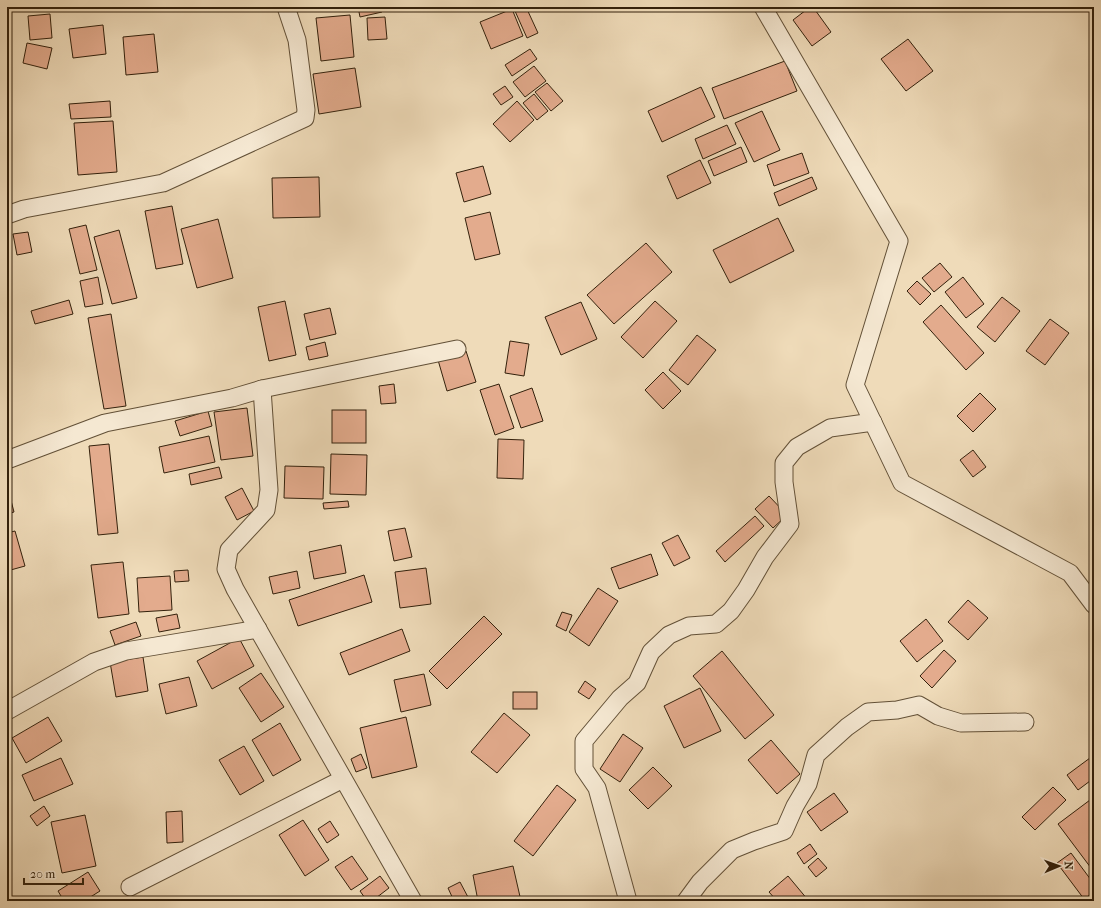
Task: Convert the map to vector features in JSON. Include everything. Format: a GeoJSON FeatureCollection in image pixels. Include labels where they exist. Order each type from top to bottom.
{"type":"FeatureCollection","features":[{"type":"Feature","properties":{"kind":"street"},"geometry":{"type":"LineString","coordinates":[[7,215],[24,209],[163,183],[305,118],[306,110],[296,40],[286,7]]}},
{"type":"Feature","properties":{"kind":"street"},"geometry":{"type":"LineString","coordinates":[[763,7],[899,241],[855,385],[902,483],[1070,573],[1094,605]]}},
{"type":"Feature","properties":{"kind":"street"},"geometry":{"type":"LineString","coordinates":[[7,460],[105,423],[232,398],[262,389],[457,349]]}},
{"type":"Feature","properties":{"kind":"street"},"geometry":{"type":"LineString","coordinates":[[262,389],[269,490],[266,510],[229,550],[226,569],[235,589],[413,901]]}},
{"type":"Feature","properties":{"kind":"street"},"geometry":{"type":"LineString","coordinates":[[628,901],[597,788],[584,769],[584,742],[620,698],[637,683],[651,652],[669,635],[689,626],[716,624],[735,606],[765,557],[790,524],[784,482],[784,463],[797,447],[830,428],[873,422]]}},
{"type":"Feature","properties":{"kind":"street"},"geometry":{"type":"LineString","coordinates":[[7,711],[94,662],[126,651],[258,629]]}},
{"type":"Feature","properties":{"kind":"street"},"geometry":{"type":"LineString","coordinates":[[686,901],[700,882],[732,850],[784,831],[795,806],[808,784],[816,755],[847,727],[868,712],[897,710],[919,705],[938,716],[961,723],[1025,722]]}},
{"type":"Feature","properties":{"kind":"street"},"geometry":{"type":"LineString","coordinates":[[130,887],[343,778]]}},
{"type":"Feature","properties":{"kind":"building"},"geometry":{"type":"Polygon","coordinates":[[[358,7],[381,7],[382,12],[360,17],[358,7]]]}},
{"type":"Feature","properties":{"kind":"building"},"geometry":{"type":"Polygon","coordinates":[[[526,7],[538,33],[527,38],[515,11],[526,7]]]}},
{"type":"Feature","properties":{"kind":"building"},"geometry":{"type":"Polygon","coordinates":[[[810,7],[813,7],[831,32],[812,46],[793,20],[810,7]]]}},
{"type":"Feature","properties":{"kind":"building"},"geometry":{"type":"Polygon","coordinates":[[[512,9],[523,36],[491,49],[480,22],[512,9]]]}},
{"type":"Feature","properties":{"kind":"building"},"geometry":{"type":"Polygon","coordinates":[[[50,14],[52,38],[30,40],[28,16],[50,14]]]}},
{"type":"Feature","properties":{"kind":"building"},"geometry":{"type":"Polygon","coordinates":[[[350,15],[354,57],[321,61],[316,18],[350,15]]]}},
{"type":"Feature","properties":{"kind":"building"},"geometry":{"type":"Polygon","coordinates":[[[385,17],[387,39],[368,40],[367,18],[385,17]]]}},
{"type":"Feature","properties":{"kind":"building"},"geometry":{"type":"Polygon","coordinates":[[[103,25],[106,54],[73,58],[69,29],[103,25]]]}},
{"type":"Feature","properties":{"kind":"building"},"geometry":{"type":"Polygon","coordinates":[[[154,34],[158,72],[126,75],[123,37],[154,34]]]}},
{"type":"Feature","properties":{"kind":"building"},"geometry":{"type":"Polygon","coordinates":[[[908,39],[933,71],[906,91],[881,59],[908,39]]]}},
{"type":"Feature","properties":{"kind":"building"},"geometry":{"type":"Polygon","coordinates":[[[27,43],[52,48],[47,69],[23,63],[27,43]]]}},
{"type":"Feature","properties":{"kind":"building"},"geometry":{"type":"Polygon","coordinates":[[[530,49],[537,59],[512,76],[505,65],[530,49]]]}},
{"type":"Feature","properties":{"kind":"building"},"geometry":{"type":"Polygon","coordinates":[[[785,61],[797,91],[724,119],[712,88],[785,61]]]}},
{"type":"Feature","properties":{"kind":"building"},"geometry":{"type":"Polygon","coordinates":[[[534,66],[546,81],[525,97],[513,82],[534,66]]]}},
{"type":"Feature","properties":{"kind":"building"},"geometry":{"type":"Polygon","coordinates":[[[355,68],[361,107],[319,114],[313,74],[355,68]]]}},
{"type":"Feature","properties":{"kind":"building"},"geometry":{"type":"Polygon","coordinates":[[[547,83],[563,101],[551,111],[535,92],[547,83]]]}},
{"type":"Feature","properties":{"kind":"building"},"geometry":{"type":"Polygon","coordinates":[[[505,86],[513,97],[501,105],[493,94],[505,86]]]}},
{"type":"Feature","properties":{"kind":"building"},"geometry":{"type":"Polygon","coordinates":[[[701,87],[715,117],[662,142],[648,111],[701,87]]]}},
{"type":"Feature","properties":{"kind":"building"},"geometry":{"type":"Polygon","coordinates":[[[534,94],[548,111],[537,120],[523,103],[534,94]]]}},
{"type":"Feature","properties":{"kind":"building"},"geometry":{"type":"Polygon","coordinates":[[[110,101],[111,117],[71,119],[69,104],[110,101]]]}},
{"type":"Feature","properties":{"kind":"building"},"geometry":{"type":"Polygon","coordinates":[[[517,101],[534,120],[510,142],[493,124],[517,101]]]}},
{"type":"Feature","properties":{"kind":"building"},"geometry":{"type":"Polygon","coordinates":[[[762,111],[780,150],[754,162],[735,123],[762,111]]]}},
{"type":"Feature","properties":{"kind":"building"},"geometry":{"type":"Polygon","coordinates":[[[113,121],[117,172],[78,175],[74,123],[113,121]]]}},
{"type":"Feature","properties":{"kind":"building"},"geometry":{"type":"Polygon","coordinates":[[[727,125],[736,144],[703,159],[695,139],[727,125]]]}},
{"type":"Feature","properties":{"kind":"building"},"geometry":{"type":"Polygon","coordinates":[[[741,147],[747,162],[714,176],[708,161],[741,147]]]}},
{"type":"Feature","properties":{"kind":"building"},"geometry":{"type":"Polygon","coordinates":[[[802,153],[809,173],[774,186],[767,165],[802,153]]]}},
{"type":"Feature","properties":{"kind":"building"},"geometry":{"type":"Polygon","coordinates":[[[700,160],[711,183],[677,199],[667,176],[700,160]]]}},
{"type":"Feature","properties":{"kind":"building"},"geometry":{"type":"Polygon","coordinates":[[[483,166],[491,194],[464,202],[456,173],[483,166]]]}},
{"type":"Feature","properties":{"kind":"building"},"geometry":{"type":"Polygon","coordinates":[[[319,177],[320,217],[273,218],[272,178],[319,177]]]}},
{"type":"Feature","properties":{"kind":"building"},"geometry":{"type":"Polygon","coordinates":[[[812,177],[817,189],[779,206],[774,193],[812,177]]]}},
{"type":"Feature","properties":{"kind":"building"},"geometry":{"type":"Polygon","coordinates":[[[172,206],[183,264],[156,269],[145,211],[172,206]]]}},
{"type":"Feature","properties":{"kind":"building"},"geometry":{"type":"Polygon","coordinates":[[[490,212],[500,254],[475,260],[465,218],[490,212]]]}},
{"type":"Feature","properties":{"kind":"building"},"geometry":{"type":"Polygon","coordinates":[[[778,218],[794,251],[730,283],[713,250],[778,218]]]}},
{"type":"Feature","properties":{"kind":"building"},"geometry":{"type":"Polygon","coordinates":[[[218,219],[233,278],[197,288],[181,229],[218,219]]]}},
{"type":"Feature","properties":{"kind":"building"},"geometry":{"type":"Polygon","coordinates":[[[86,225],[97,270],[80,274],[69,229],[86,225]]]}},
{"type":"Feature","properties":{"kind":"building"},"geometry":{"type":"Polygon","coordinates":[[[119,230],[137,298],[112,304],[94,237],[119,230]]]}},
{"type":"Feature","properties":{"kind":"building"},"geometry":{"type":"Polygon","coordinates":[[[28,232],[32,252],[17,255],[13,234],[28,232]]]}},
{"type":"Feature","properties":{"kind":"building"},"geometry":{"type":"Polygon","coordinates":[[[646,243],[672,272],[614,324],[587,295],[646,243]]]}},
{"type":"Feature","properties":{"kind":"building"},"geometry":{"type":"Polygon","coordinates":[[[940,263],[952,277],[934,292],[922,278],[940,263]]]}},
{"type":"Feature","properties":{"kind":"building"},"geometry":{"type":"Polygon","coordinates":[[[98,277],[103,304],[85,307],[80,281],[98,277]]]}},
{"type":"Feature","properties":{"kind":"building"},"geometry":{"type":"Polygon","coordinates":[[[963,277],[984,304],[966,318],[945,292],[963,277]]]}},
{"type":"Feature","properties":{"kind":"building"},"geometry":{"type":"Polygon","coordinates":[[[917,281],[931,294],[920,305],[907,291],[917,281]]]}},
{"type":"Feature","properties":{"kind":"building"},"geometry":{"type":"Polygon","coordinates":[[[1002,297],[1020,311],[995,342],[977,327],[1002,297]]]}},
{"type":"Feature","properties":{"kind":"building"},"geometry":{"type":"Polygon","coordinates":[[[69,300],[73,314],[35,324],[31,311],[69,300]]]}},
{"type":"Feature","properties":{"kind":"building"},"geometry":{"type":"Polygon","coordinates":[[[285,301],[296,355],[269,361],[258,307],[285,301]]]}},
{"type":"Feature","properties":{"kind":"building"},"geometry":{"type":"Polygon","coordinates":[[[655,301],[677,321],[643,358],[621,337],[655,301]]]}},
{"type":"Feature","properties":{"kind":"building"},"geometry":{"type":"Polygon","coordinates":[[[581,302],[597,339],[561,355],[545,317],[581,302]]]}},
{"type":"Feature","properties":{"kind":"building"},"geometry":{"type":"Polygon","coordinates":[[[941,305],[984,353],[966,370],[923,322],[941,305]]]}},
{"type":"Feature","properties":{"kind":"building"},"geometry":{"type":"Polygon","coordinates":[[[330,308],[336,334],[310,340],[304,314],[330,308]]]}},
{"type":"Feature","properties":{"kind":"building"},"geometry":{"type":"Polygon","coordinates":[[[111,314],[126,406],[104,409],[88,318],[111,314]]]}},
{"type":"Feature","properties":{"kind":"building"},"geometry":{"type":"Polygon","coordinates":[[[1050,319],[1069,333],[1045,365],[1026,351],[1050,319]]]}},
{"type":"Feature","properties":{"kind":"building"},"geometry":{"type":"Polygon","coordinates":[[[697,335],[716,350],[688,385],[669,370],[697,335]]]}},
{"type":"Feature","properties":{"kind":"building"},"geometry":{"type":"Polygon","coordinates":[[[510,341],[529,344],[524,376],[505,373],[510,341]]]}},
{"type":"Feature","properties":{"kind":"building"},"geometry":{"type":"Polygon","coordinates":[[[325,342],[328,356],[309,360],[306,347],[325,342]]]}},
{"type":"Feature","properties":{"kind":"building"},"geometry":{"type":"Polygon","coordinates":[[[466,351],[476,382],[447,391],[438,360],[466,351]]]}},
{"type":"Feature","properties":{"kind":"building"},"geometry":{"type":"Polygon","coordinates":[[[663,372],[681,391],[663,409],[645,390],[663,372]]]}},
{"type":"Feature","properties":{"kind":"building"},"geometry":{"type":"Polygon","coordinates":[[[394,384],[396,403],[381,404],[379,386],[394,384]]]}},
{"type":"Feature","properties":{"kind":"building"},"geometry":{"type":"Polygon","coordinates":[[[499,384],[514,428],[495,435],[480,390],[499,384]]]}},
{"type":"Feature","properties":{"kind":"building"},"geometry":{"type":"Polygon","coordinates":[[[532,388],[543,421],[521,428],[510,396],[532,388]]]}},
{"type":"Feature","properties":{"kind":"building"},"geometry":{"type":"Polygon","coordinates":[[[980,393],[996,409],[973,432],[957,416],[980,393]]]}},
{"type":"Feature","properties":{"kind":"building"},"geometry":{"type":"Polygon","coordinates":[[[247,408],[253,456],[221,460],[214,412],[247,408]]]}},
{"type":"Feature","properties":{"kind":"building"},"geometry":{"type":"Polygon","coordinates":[[[332,410],[366,410],[366,443],[332,443],[332,410]]]}},
{"type":"Feature","properties":{"kind":"building"},"geometry":{"type":"Polygon","coordinates":[[[208,411],[212,426],[180,436],[175,421],[208,411]]]}},
{"type":"Feature","properties":{"kind":"building"},"geometry":{"type":"Polygon","coordinates":[[[209,436],[215,462],[164,473],[159,447],[209,436]]]}},
{"type":"Feature","properties":{"kind":"building"},"geometry":{"type":"Polygon","coordinates":[[[498,439],[524,440],[523,479],[497,478],[498,439]]]}},
{"type":"Feature","properties":{"kind":"building"},"geometry":{"type":"Polygon","coordinates":[[[109,444],[118,533],[98,535],[89,446],[109,444]]]}},
{"type":"Feature","properties":{"kind":"building"},"geometry":{"type":"Polygon","coordinates":[[[973,450],[986,467],[973,477],[960,460],[973,450]]]}},
{"type":"Feature","properties":{"kind":"building"},"geometry":{"type":"Polygon","coordinates":[[[331,454],[367,455],[366,495],[330,494],[331,454]]]}},
{"type":"Feature","properties":{"kind":"building"},"geometry":{"type":"Polygon","coordinates":[[[285,466],[324,467],[323,499],[284,498],[285,466]]]}},
{"type":"Feature","properties":{"kind":"building"},"geometry":{"type":"Polygon","coordinates":[[[219,467],[222,478],[191,485],[189,474],[219,467]]]}},
{"type":"Feature","properties":{"kind":"building"},"geometry":{"type":"Polygon","coordinates":[[[7,485],[14,512],[7,514],[7,485]]]}},
{"type":"Feature","properties":{"kind":"building"},"geometry":{"type":"Polygon","coordinates":[[[242,488],[254,511],[237,520],[225,497],[242,488]]]}},
{"type":"Feature","properties":{"kind":"building"},"geometry":{"type":"Polygon","coordinates":[[[769,496],[787,515],[773,528],[755,509],[769,496]]]}},
{"type":"Feature","properties":{"kind":"building"},"geometry":{"type":"Polygon","coordinates":[[[348,501],[349,507],[324,509],[323,503],[348,501]]]}},
{"type":"Feature","properties":{"kind":"building"},"geometry":{"type":"Polygon","coordinates":[[[755,516],[764,526],[725,562],[716,551],[755,516]]]}},
{"type":"Feature","properties":{"kind":"building"},"geometry":{"type":"Polygon","coordinates":[[[405,528],[412,557],[394,561],[388,531],[405,528]]]}},
{"type":"Feature","properties":{"kind":"building"},"geometry":{"type":"Polygon","coordinates":[[[15,531],[25,566],[7,571],[7,533],[15,531]]]}},
{"type":"Feature","properties":{"kind":"building"},"geometry":{"type":"Polygon","coordinates":[[[678,535],[690,558],[674,566],[662,543],[678,535]]]}},
{"type":"Feature","properties":{"kind":"building"},"geometry":{"type":"Polygon","coordinates":[[[341,545],[346,573],[314,579],[309,552],[341,545]]]}},
{"type":"Feature","properties":{"kind":"building"},"geometry":{"type":"Polygon","coordinates":[[[651,554],[658,575],[619,589],[611,568],[651,554]]]}},
{"type":"Feature","properties":{"kind":"building"},"geometry":{"type":"Polygon","coordinates":[[[123,562],[129,614],[98,618],[91,565],[123,562]]]}},
{"type":"Feature","properties":{"kind":"building"},"geometry":{"type":"Polygon","coordinates":[[[426,568],[431,604],[400,608],[395,572],[426,568]]]}},
{"type":"Feature","properties":{"kind":"building"},"geometry":{"type":"Polygon","coordinates":[[[188,570],[189,581],[175,582],[174,571],[188,570]]]}},
{"type":"Feature","properties":{"kind":"building"},"geometry":{"type":"Polygon","coordinates":[[[297,571],[300,588],[273,594],[269,577],[297,571]]]}},
{"type":"Feature","properties":{"kind":"building"},"geometry":{"type":"Polygon","coordinates":[[[364,575],[372,602],[298,626],[289,600],[364,575]]]}},
{"type":"Feature","properties":{"kind":"building"},"geometry":{"type":"Polygon","coordinates":[[[170,576],[172,610],[139,612],[137,578],[170,576]]]}},
{"type":"Feature","properties":{"kind":"building"},"geometry":{"type":"Polygon","coordinates":[[[598,588],[618,601],[589,646],[569,632],[598,588]]]}},
{"type":"Feature","properties":{"kind":"building"},"geometry":{"type":"Polygon","coordinates":[[[968,600],[988,618],[968,640],[948,622],[968,600]]]}},
{"type":"Feature","properties":{"kind":"building"},"geometry":{"type":"Polygon","coordinates":[[[562,612],[572,615],[566,631],[556,626],[562,612]]]}},
{"type":"Feature","properties":{"kind":"building"},"geometry":{"type":"Polygon","coordinates":[[[177,614],[180,628],[159,632],[156,618],[177,614]]]}},
{"type":"Feature","properties":{"kind":"building"},"geometry":{"type":"Polygon","coordinates":[[[484,616],[502,634],[447,689],[429,671],[484,616]]]}},
{"type":"Feature","properties":{"kind":"building"},"geometry":{"type":"Polygon","coordinates":[[[926,619],[943,641],[917,662],[900,641],[926,619]]]}},
{"type":"Feature","properties":{"kind":"building"},"geometry":{"type":"Polygon","coordinates":[[[136,622],[141,636],[115,645],[110,631],[136,622]]]}},
{"type":"Feature","properties":{"kind":"building"},"geometry":{"type":"Polygon","coordinates":[[[402,629],[410,651],[349,675],[340,653],[402,629]]]}},
{"type":"Feature","properties":{"kind":"building"},"geometry":{"type":"Polygon","coordinates":[[[239,638],[254,666],[212,689],[197,661],[239,638]]]}},
{"type":"Feature","properties":{"kind":"building"},"geometry":{"type":"Polygon","coordinates":[[[944,650],[956,661],[932,688],[920,676],[944,650]]]}},
{"type":"Feature","properties":{"kind":"building"},"geometry":{"type":"Polygon","coordinates":[[[722,651],[774,715],[745,739],[693,676],[722,651]]]}},
{"type":"Feature","properties":{"kind":"building"},"geometry":{"type":"Polygon","coordinates":[[[143,657],[148,691],[116,697],[110,662],[143,657]]]}},
{"type":"Feature","properties":{"kind":"building"},"geometry":{"type":"Polygon","coordinates":[[[261,673],[284,707],[261,722],[239,688],[261,673]]]}},
{"type":"Feature","properties":{"kind":"building"},"geometry":{"type":"Polygon","coordinates":[[[424,674],[431,705],[401,712],[394,680],[424,674]]]}},
{"type":"Feature","properties":{"kind":"building"},"geometry":{"type":"Polygon","coordinates":[[[189,677],[197,706],[166,714],[159,684],[189,677]]]}},
{"type":"Feature","properties":{"kind":"building"},"geometry":{"type":"Polygon","coordinates":[[[585,681],[596,689],[589,699],[578,692],[585,681]]]}},
{"type":"Feature","properties":{"kind":"building"},"geometry":{"type":"Polygon","coordinates":[[[700,688],[721,731],[684,748],[664,706],[700,688]]]}},
{"type":"Feature","properties":{"kind":"building"},"geometry":{"type":"Polygon","coordinates":[[[513,692],[537,692],[537,709],[513,709],[513,692]]]}},
{"type":"Feature","properties":{"kind":"building"},"geometry":{"type":"Polygon","coordinates":[[[504,713],[530,735],[497,773],[471,752],[504,713]]]}},
{"type":"Feature","properties":{"kind":"building"},"geometry":{"type":"Polygon","coordinates":[[[48,717],[62,741],[26,763],[12,738],[48,717]]]}},
{"type":"Feature","properties":{"kind":"building"},"geometry":{"type":"Polygon","coordinates":[[[406,717],[417,767],[372,778],[360,728],[406,717]]]}},
{"type":"Feature","properties":{"kind":"building"},"geometry":{"type":"Polygon","coordinates":[[[280,723],[301,760],[273,776],[252,740],[280,723]]]}},
{"type":"Feature","properties":{"kind":"building"},"geometry":{"type":"Polygon","coordinates":[[[623,734],[643,748],[620,782],[600,769],[623,734]]]}},
{"type":"Feature","properties":{"kind":"building"},"geometry":{"type":"Polygon","coordinates":[[[771,740],[800,774],[777,794],[748,760],[771,740]]]}},
{"type":"Feature","properties":{"kind":"building"},"geometry":{"type":"Polygon","coordinates":[[[244,746],[264,781],[240,795],[219,760],[244,746]]]}},
{"type":"Feature","properties":{"kind":"building"},"geometry":{"type":"Polygon","coordinates":[[[361,754],[367,768],[356,772],[351,759],[361,754]]]}},
{"type":"Feature","properties":{"kind":"building"},"geometry":{"type":"Polygon","coordinates":[[[1094,755],[1094,778],[1078,790],[1067,775],[1094,755]]]}},
{"type":"Feature","properties":{"kind":"building"},"geometry":{"type":"Polygon","coordinates":[[[61,758],[73,784],[34,801],[22,775],[61,758]]]}},
{"type":"Feature","properties":{"kind":"building"},"geometry":{"type":"Polygon","coordinates":[[[653,767],[672,786],[648,809],[629,790],[653,767]]]}},
{"type":"Feature","properties":{"kind":"building"},"geometry":{"type":"Polygon","coordinates":[[[557,785],[576,800],[533,856],[514,841],[557,785]]]}},
{"type":"Feature","properties":{"kind":"building"},"geometry":{"type":"Polygon","coordinates":[[[1053,787],[1066,800],[1035,830],[1022,817],[1053,787]]]}},
{"type":"Feature","properties":{"kind":"building"},"geometry":{"type":"Polygon","coordinates":[[[834,793],[848,812],[821,831],[807,812],[834,793]]]}},
{"type":"Feature","properties":{"kind":"building"},"geometry":{"type":"Polygon","coordinates":[[[1094,797],[1094,872],[1058,824],[1094,797]]]}},
{"type":"Feature","properties":{"kind":"building"},"geometry":{"type":"Polygon","coordinates":[[[44,806],[50,816],[37,826],[30,816],[44,806]]]}},
{"type":"Feature","properties":{"kind":"building"},"geometry":{"type":"Polygon","coordinates":[[[182,811],[183,842],[167,843],[166,812],[182,811]]]}},
{"type":"Feature","properties":{"kind":"building"},"geometry":{"type":"Polygon","coordinates":[[[85,815],[96,866],[62,873],[51,822],[85,815]]]}},
{"type":"Feature","properties":{"kind":"building"},"geometry":{"type":"Polygon","coordinates":[[[303,820],[329,860],[305,876],[279,835],[303,820]]]}},
{"type":"Feature","properties":{"kind":"building"},"geometry":{"type":"Polygon","coordinates":[[[330,821],[339,835],[327,843],[318,829],[330,821]]]}},
{"type":"Feature","properties":{"kind":"building"},"geometry":{"type":"Polygon","coordinates":[[[810,844],[817,854],[804,864],[797,853],[810,844]]]}},
{"type":"Feature","properties":{"kind":"building"},"geometry":{"type":"Polygon","coordinates":[[[1071,853],[1094,884],[1094,892],[1084,899],[1057,863],[1071,853]]]}},
{"type":"Feature","properties":{"kind":"building"},"geometry":{"type":"Polygon","coordinates":[[[352,856],[368,879],[351,890],[335,867],[352,856]]]}},
{"type":"Feature","properties":{"kind":"building"},"geometry":{"type":"Polygon","coordinates":[[[818,858],[827,868],[816,877],[808,867],[818,858]]]}},
{"type":"Feature","properties":{"kind":"building"},"geometry":{"type":"Polygon","coordinates":[[[513,866],[521,901],[478,901],[473,875],[513,866]]]}},
{"type":"Feature","properties":{"kind":"building"},"geometry":{"type":"Polygon","coordinates":[[[88,872],[100,891],[84,901],[64,901],[58,891],[88,872]]]}},
{"type":"Feature","properties":{"kind":"building"},"geometry":{"type":"Polygon","coordinates":[[[380,876],[389,888],[372,901],[367,901],[360,891],[380,876]]]}},
{"type":"Feature","properties":{"kind":"building"},"geometry":{"type":"Polygon","coordinates":[[[788,876],[808,900],[777,901],[769,892],[788,876]]]}},
{"type":"Feature","properties":{"kind":"building"},"geometry":{"type":"Polygon","coordinates":[[[460,882],[469,899],[465,901],[454,901],[448,888],[460,882]]]}}]}
